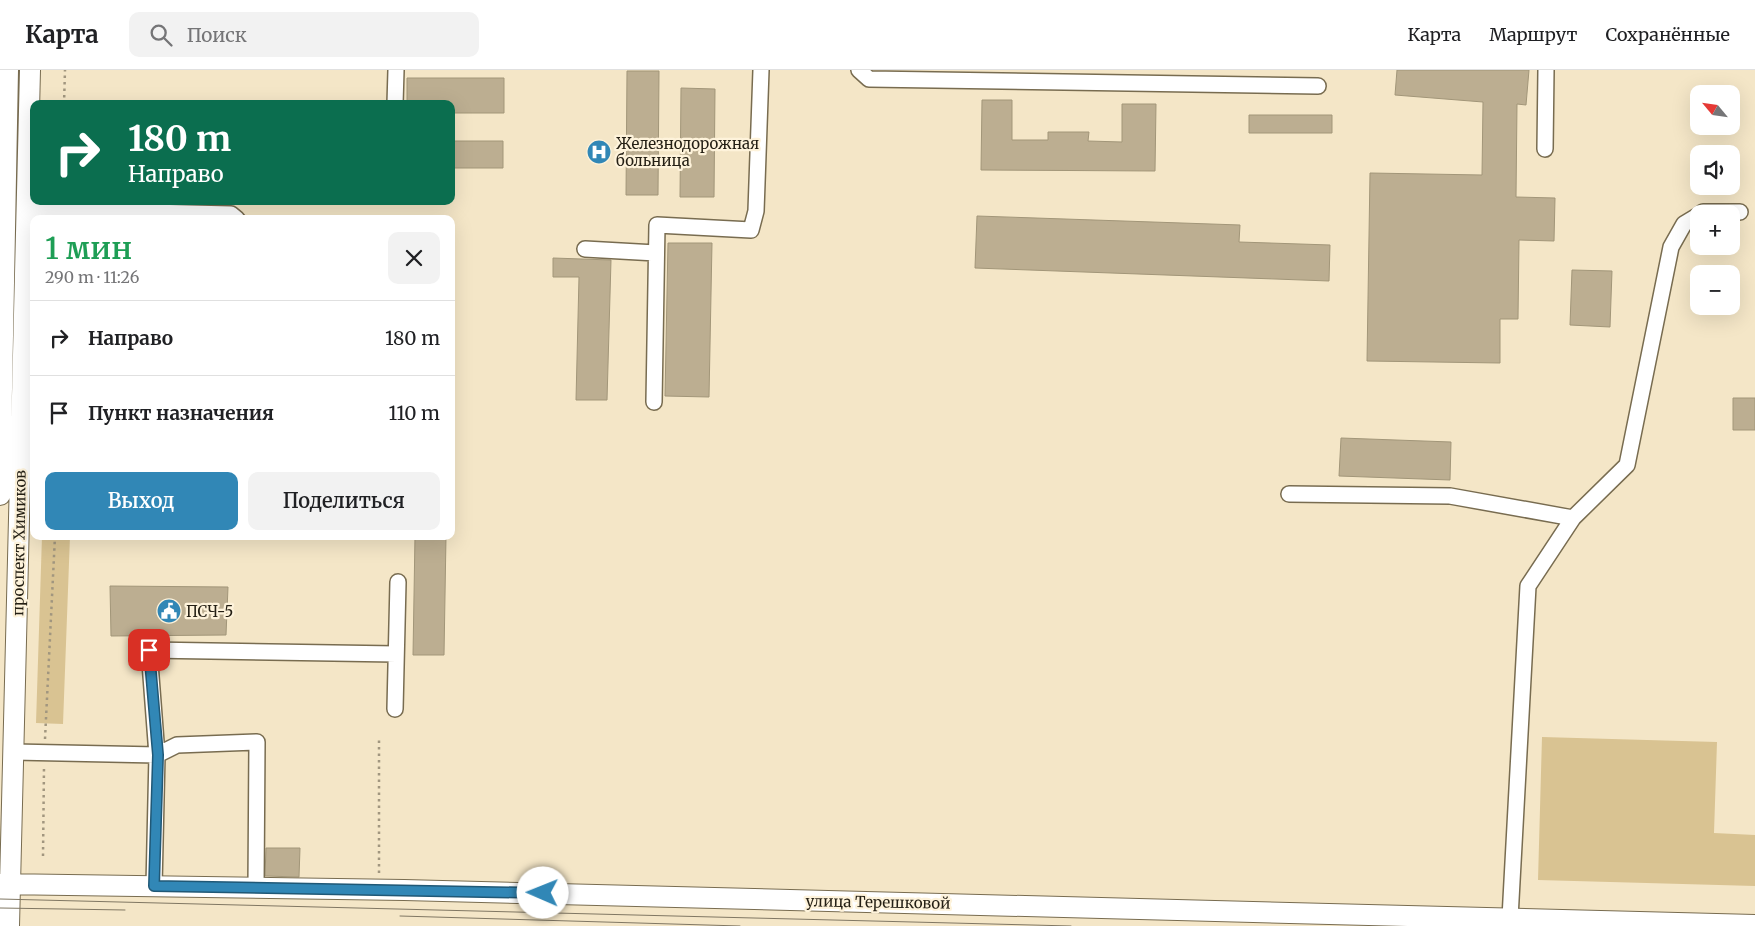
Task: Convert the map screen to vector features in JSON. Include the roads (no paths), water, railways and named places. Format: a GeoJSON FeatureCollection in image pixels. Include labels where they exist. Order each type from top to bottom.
{"type":"FeatureCollection","features":[{"type":"Feature","properties":{"kind":"main road","name":"проспект Химиков"},"geometry":{"type":"LineString","coordinates":[[0,495],[8,70]]}},
{"type":"Feature","properties":{"kind":"main road","name":"проспект Химиков"},"geometry":{"type":"LineString","coordinates":[[9,926],[6,884],[14,752],[30,70]]}},
{"type":"Feature","properties":{"kind":"main road","name":"улица Терешковой"},"geometry":{"type":"LineString","coordinates":[[6,884],[379,889],[1510,922],[1755,925]]}},
{"type":"Feature","properties":{"kind":"lane"},"geometry":{"type":"LineString","coordinates":[[396,70],[396,100]]}},
{"type":"Feature","properties":{"kind":"lane"},"geometry":{"type":"LineString","coordinates":[[654,402],[657,225],[752,230],[756,211],[761,70]]}},
{"type":"Feature","properties":{"kind":"lane"},"geometry":{"type":"LineString","coordinates":[[859,70],[869,79],[1173,77],[1318,86]]}},
{"type":"Feature","properties":{"kind":"lane"},"geometry":{"type":"LineString","coordinates":[[1545,149],[1546,70]]}},
{"type":"Feature","properties":{"kind":"lane"},"geometry":{"type":"LineString","coordinates":[[26,209],[231,215]]}},
{"type":"Feature","properties":{"kind":"lane"},"geometry":{"type":"LineString","coordinates":[[1510,922],[1528,586],[1574,518],[1627,466],[1671,247],[1684,224],[1690,220]]}},
{"type":"Feature","properties":{"kind":"lane"},"geometry":{"type":"LineString","coordinates":[[585,249],[656,253]]}},
{"type":"Feature","properties":{"kind":"lane"},"geometry":{"type":"LineString","coordinates":[[3,340],[23,339]]}},
{"type":"Feature","properties":{"kind":"lane"},"geometry":{"type":"LineString","coordinates":[[1289,494],[1450,496],[1574,518]]}},
{"type":"Feature","properties":{"kind":"lane"},"geometry":{"type":"LineString","coordinates":[[395,709],[398,582]]}},
{"type":"Feature","properties":{"kind":"lane"},"geometry":{"type":"LineString","coordinates":[[154,886],[158,755],[149,650],[396,654]]}},
{"type":"Feature","properties":{"kind":"lane"},"geometry":{"type":"LineString","coordinates":[[14,752],[158,755],[177,745],[257,742],[256,887]]}},
{"type":"Feature","properties":{"kind":"tram line"},"geometry":{"type":"LineString","coordinates":[[0,899],[1071,926]]}},
{"type":"Feature","properties":{"kind":"tram line"},"geometry":{"type":"LineString","coordinates":[[0,908],[125,910]]}},
{"type":"Feature","properties":{"kind":"tram line"},"geometry":{"type":"LineString","coordinates":[[400,916],[740,926]]}},
{"type":"Feature","properties":{"kind":"place","name":"Железнодорожная больница"},"geometry":{"type":"Point","coordinates":[599,152]}},
{"type":"Feature","properties":{"kind":"place","name":"ПСЧ-5"},"geometry":{"type":"Point","coordinates":[169,611]}}]}
